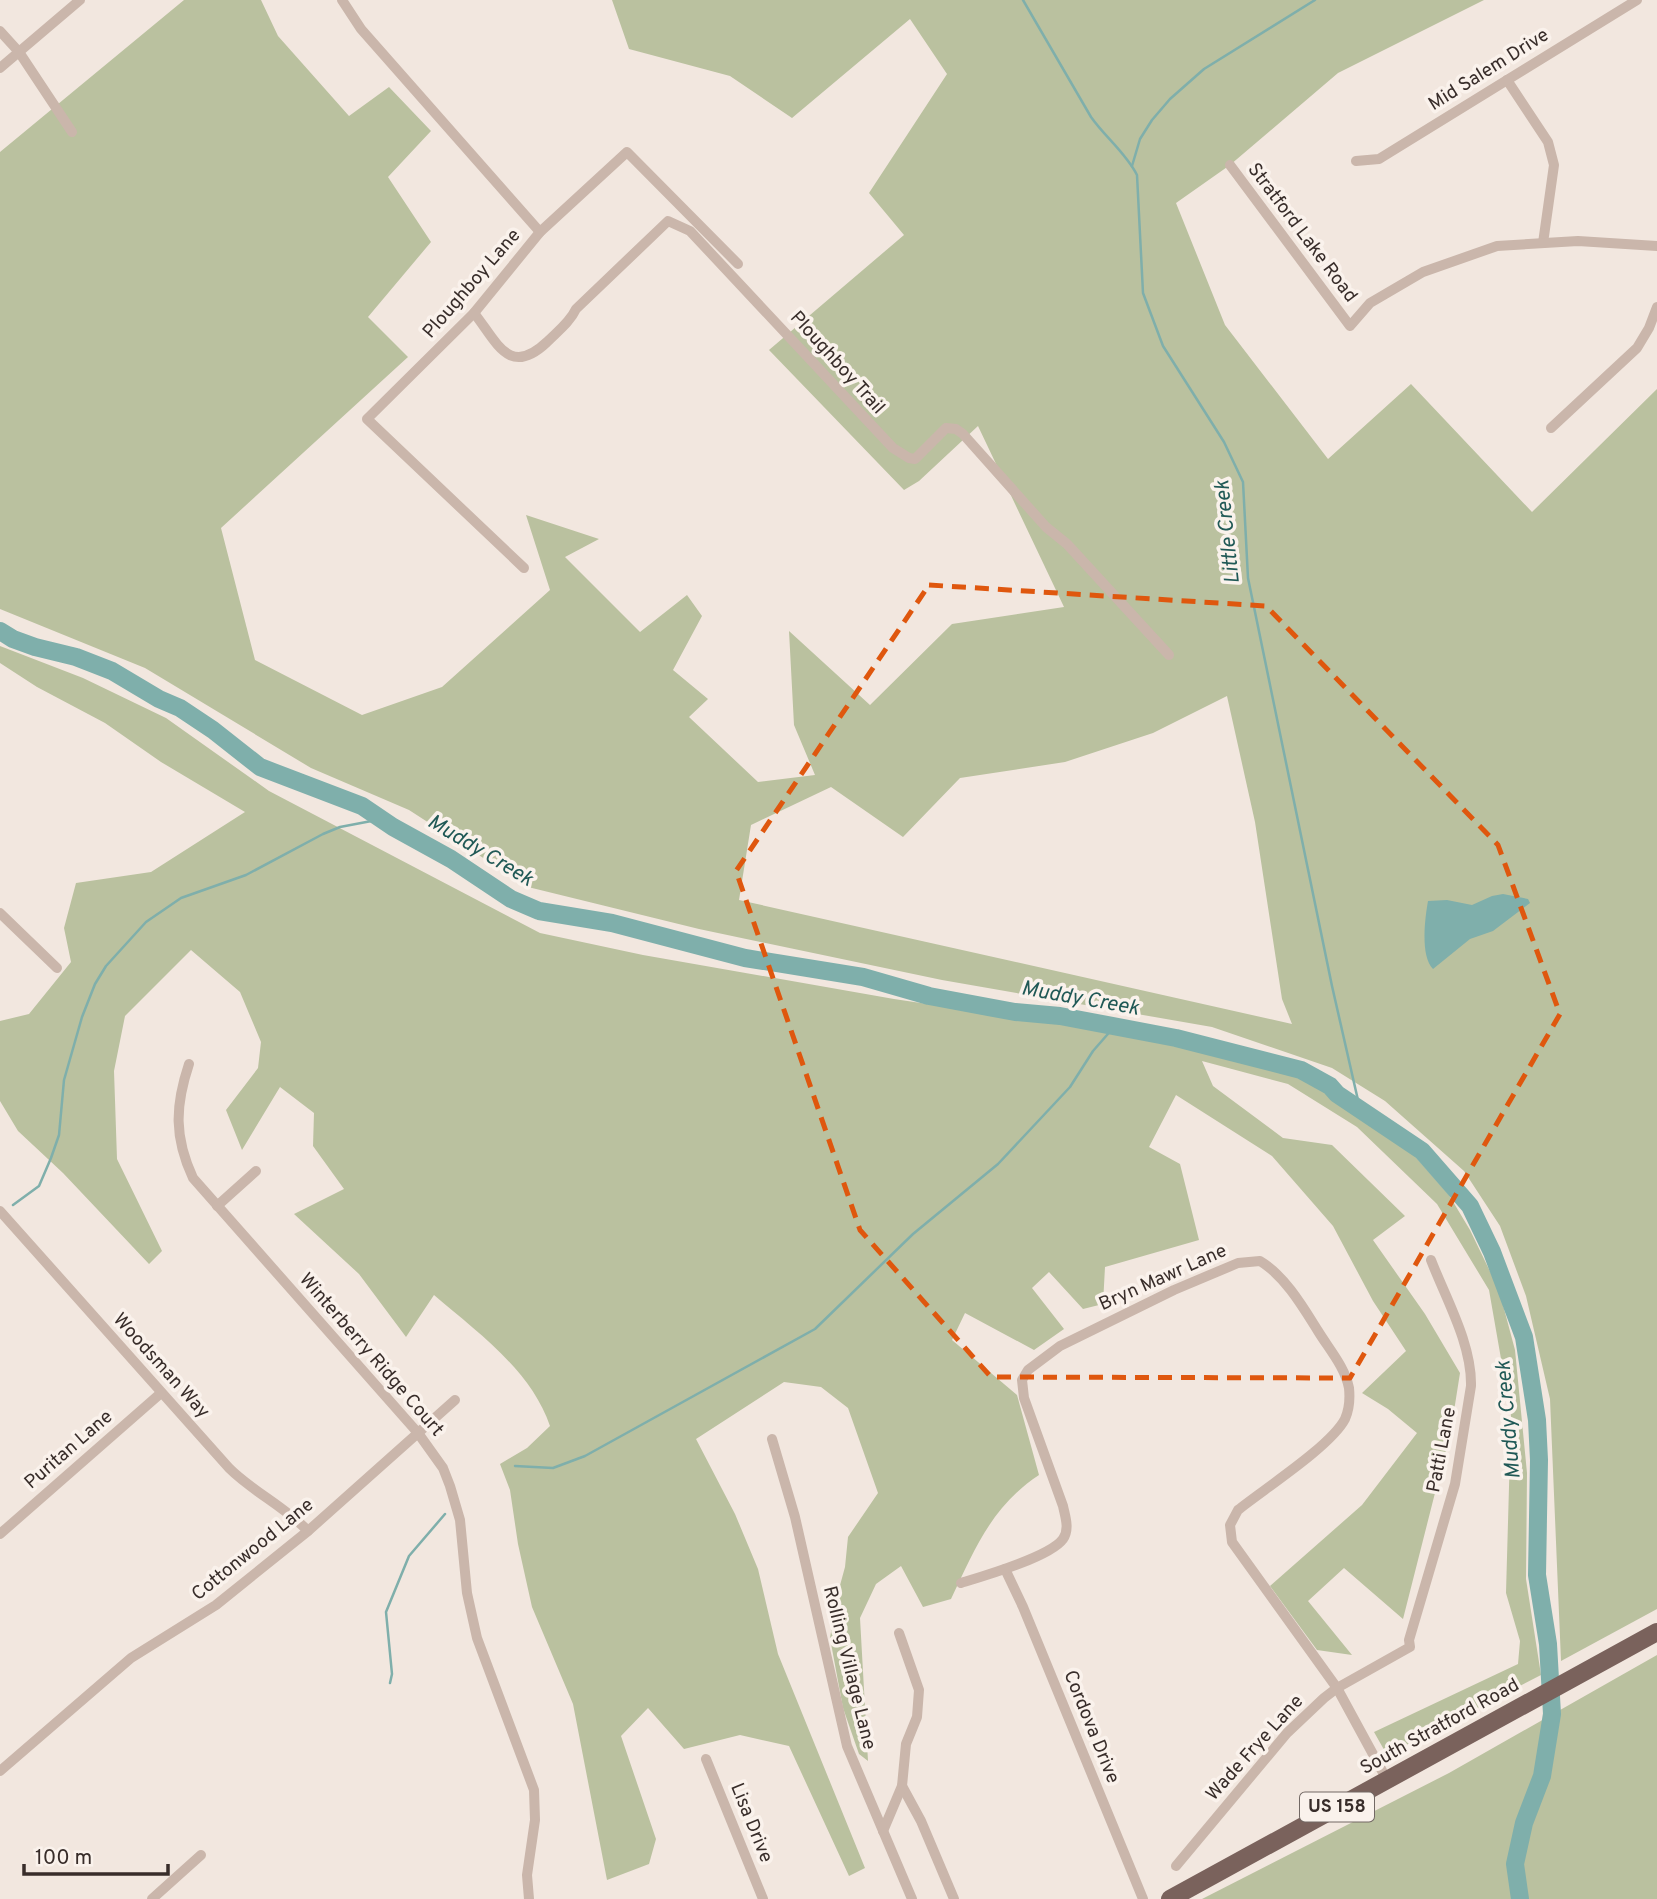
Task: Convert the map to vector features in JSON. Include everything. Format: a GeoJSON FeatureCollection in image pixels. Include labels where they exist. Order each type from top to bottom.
{"type":"FeatureCollection","features":[{"type":"Feature","properties":{"kind":"main road","name":"South Stratford Road"},"geometry":{"type":"LineString","coordinates":[[1170,1899],[1657,1632]]}},
{"type":"Feature","properties":{"kind":"street"},"geometry":{"type":"LineString","coordinates":[[0,68],[80,0]]}},
{"type":"Feature","properties":{"kind":"street","name":"Ploughboy Lane"},"geometry":{"type":"LineString","coordinates":[[342,0],[361,29],[540,232],[474,313],[366,418],[524,568]]}},
{"type":"Feature","properties":{"kind":"street","name":"Mid Salem Drive"},"geometry":{"type":"LineString","coordinates":[[1356,161],[1379,159],[1637,0]]}},
{"type":"Feature","properties":{"kind":"street"},"geometry":{"type":"LineString","coordinates":[[0,31],[19,52],[72,132]]}},
{"type":"Feature","properties":{"kind":"street"},"geometry":{"type":"LineString","coordinates":[[1507,80],[1548,142],[1554,165],[1543,243]]}},
{"type":"Feature","properties":{"kind":"street"},"geometry":{"type":"LineString","coordinates":[[540,232],[627,152],[738,264]]}},
{"type":"Feature","properties":{"kind":"street","name":"Stratford Lake Road"},"geometry":{"type":"LineString","coordinates":[[1230,166],[1350,326],[1370,303],[1423,272],[1497,246],[1578,241],[1657,246]]}},
{"type":"Feature","properties":{"kind":"street","name":"Ploughboy Trail"},"geometry":{"type":"LineString","coordinates":[[474,313],[506,355],[521,358],[533,354],[668,221],[682,226],[729,272],[893,448],[915,459],[946,428],[956,429],[963,434],[1046,527],[1067,544],[1169,655]]}},
{"type":"Feature","properties":{"kind":"street"},"geometry":{"type":"LineString","coordinates":[[1551,428],[1637,348],[1657,307]]}},
{"type":"Feature","properties":{"kind":"street"},"geometry":{"type":"LineString","coordinates":[[0,913],[57,968]]}},
{"type":"Feature","properties":{"kind":"street","name":"Winterberry Ridge Court"},"geometry":{"type":"LineString","coordinates":[[189,1064],[181,1086],[177,1113],[181,1147],[193,1178],[418,1433],[443,1468],[460,1520],[467,1593],[474,1625],[534,1790],[535,1820],[527,1875],[529,1899]]}},
{"type":"Feature","properties":{"kind":"street"},"geometry":{"type":"LineString","coordinates":[[217,1206],[256,1171]]}},
{"type":"Feature","properties":{"kind":"street","name":"Woodsman Way"},"geometry":{"type":"LineString","coordinates":[[0,1211],[241,1479],[296,1519],[308,1531]]}},
{"type":"Feature","properties":{"kind":"street","name":"Patti Lane"},"geometry":{"type":"LineString","coordinates":[[1410,1647],[1409,1640],[1455,1485],[1471,1386],[1465,1348],[1431,1260]]}},
{"type":"Feature","properties":{"kind":"street","name":"Bryn Mawr Lane"},"geometry":{"type":"LineString","coordinates":[[961,1583],[1032,1558],[1065,1536],[1063,1506],[1024,1398],[1022,1380],[1028,1370],[1060,1346],[1161,1296],[1238,1263],[1260,1261],[1277,1274],[1334,1355],[1348,1384],[1349,1402],[1345,1420],[1328,1439],[1238,1510],[1230,1525],[1229,1534],[1258,1582],[1336,1688],[1388,1780]]}},
{"type":"Feature","properties":{"kind":"street","name":"Puritan Lane"},"geometry":{"type":"LineString","coordinates":[[0,1534],[161,1393]]}},
{"type":"Feature","properties":{"kind":"street","name":"Cottonwood Lane"},"geometry":{"type":"LineString","coordinates":[[0,1771],[131,1658],[216,1605],[308,1531],[456,1400]]}},
{"type":"Feature","properties":{"kind":"street","name":"Rolling Village Lane"},"geometry":{"type":"LineString","coordinates":[[772,1439],[795,1517],[847,1746],[912,1899]]}},
{"type":"Feature","properties":{"kind":"street","name":"Cordova Drive"},"geometry":{"type":"LineString","coordinates":[[1004,1569],[1023,1607],[1143,1899]]}},
{"type":"Feature","properties":{"kind":"street"},"geometry":{"type":"LineString","coordinates":[[883,1831],[902,1786],[906,1744],[917,1717],[919,1690],[899,1633]]}},
{"type":"Feature","properties":{"kind":"street","name":"Wade Frye Lane"},"geometry":{"type":"LineString","coordinates":[[1176,1866],[1287,1733],[1336,1688],[1410,1647]]}},
{"type":"Feature","properties":{"kind":"street","name":"Lisa Drive"},"geometry":{"type":"LineString","coordinates":[[706,1759],[763,1899]]}},
{"type":"Feature","properties":{"kind":"street"},"geometry":{"type":"LineString","coordinates":[[902,1786],[921,1821],[954,1899]]}},
{"type":"Feature","properties":{"kind":"street"},"geometry":{"type":"LineString","coordinates":[[152,1899],[201,1855]]}},
{"type":"Feature","properties":{"kind":"highlighted area"},"geometry":{"type":"Polygon","coordinates":[[[929,585],[1266,606],[1498,845],[1560,1014],[1350,1378],[991,1377],[860,1230],[736,871],[929,585]]]}},
{"type":"Feature","properties":{"kind":"green space"},"geometry":{"type":"Polygon","coordinates":[[[184,0],[261,0],[278,36],[349,116],[389,87],[431,131],[388,177],[431,242],[368,317],[408,357],[221,528],[255,660],[362,715],[442,687],[550,590],[526,515],[599,539],[565,557],[640,632],[687,595],[702,616],[673,670],[708,699],[689,717],[758,782],[815,775],[794,725],[789,631],[870,705],[952,624],[1064,607],[978,426],[919,481],[904,490],[769,350],[904,235],[869,193],[947,74],[910,19],[792,118],[730,76],[629,49],[612,0],[1484,0],[1338,73],[1230,165],[1176,203],[1225,325],[1328,459],[1411,384],[1532,512],[1657,389],[1657,1609],[1561,1661],[1550,1399],[1526,1296],[1500,1226],[1464,1171],[1385,1101],[1332,1068],[1212,1027],[942,980],[699,929],[528,887],[409,810],[311,768],[145,668],[0,609],[0,152],[184,0]],[[1227,696],[1153,733],[1065,762],[960,778],[903,837],[831,787],[751,825],[739,900],[1292,1024],[1282,999],[1255,822],[1227,696]]]}},
{"type":"Feature","properties":{"kind":"green space"},"geometry":{"type":"Polygon","coordinates":[[[0,646],[83,678],[166,718],[269,791],[540,933],[643,955],[894,999],[1101,1030],[1308,1078],[1413,1154],[1449,1195],[1470,1230],[1499,1290],[1515,1350],[1527,1473],[1526,1579],[1541,1675],[1387,1755],[1374,1732],[1518,1664],[1520,1641],[1506,1593],[1511,1416],[1489,1290],[1437,1204],[1357,1127],[1288,1084],[1202,1061],[1213,1086],[1283,1138],[1332,1145],[1405,1216],[1373,1240],[1425,1314],[1460,1373],[1451,1430],[1403,1619],[1344,1568],[1308,1601],[1352,1655],[1317,1650],[1270,1586],[1362,1505],[1417,1433],[1388,1409],[1362,1393],[1406,1351],[1373,1301],[1333,1226],[1272,1156],[1176,1095],[1149,1147],[1180,1164],[1199,1240],[1105,1267],[1103,1304],[1083,1309],[1049,1272],[1032,1288],[1064,1329],[1034,1350],[965,1313],[952,1340],[1017,1395],[1039,1475],[1022,1487],[996,1515],[977,1546],[951,1599],[923,1607],[901,1566],[876,1584],[860,1618],[868,1761],[859,1754],[843,1708],[830,1638],[845,1567],[848,1537],[878,1493],[848,1408],[821,1387],[784,1382],[696,1439],[735,1514],[758,1569],[778,1654],[865,1868],[849,1876],[789,1746],[740,1735],[684,1749],[648,1708],[621,1736],[656,1839],[649,1864],[607,1880],[573,1704],[532,1607],[518,1544],[510,1490],[500,1464],[527,1448],[550,1426],[530,1387],[501,1353],[434,1295],[406,1337],[359,1274],[294,1214],[344,1189],[313,1146],[314,1113],[280,1087],[242,1150],[226,1110],[258,1068],[261,1042],[240,992],[191,950],[125,1016],[114,1071],[117,1159],[162,1251],[149,1264],[63,1173],[18,1131],[0,1101],[0,1021],[29,1014],[71,962],[64,928],[76,883],[151,872],[245,812],[161,762],[105,723],[37,687],[0,663],[0,646]]]}},
{"type":"Feature","properties":{"kind":"green space"},"geometry":{"type":"Polygon","coordinates":[[[1657,1655],[1657,1899],[1202,1899],[1449,1773],[1657,1655]]]}},
{"type":"Feature","properties":{"kind":"water"},"geometry":{"type":"Polygon","coordinates":[[[1503,894],[1528,899],[1530,903],[1493,931],[1470,939],[1433,969],[1425,946],[1428,901],[1447,900],[1472,905],[1503,894]]]}},
{"type":"Feature","properties":{"kind":"waterway","name":"Little Creek"},"geometry":{"type":"LineString","coordinates":[[1023,0],[1091,117],[1127,159],[1137,175],[1143,293],[1163,346],[1224,442],[1243,482],[1248,578],[1360,1109]]}},
{"type":"Feature","properties":{"kind":"waterway"},"geometry":{"type":"LineString","coordinates":[[1132,166],[1140,139],[1170,99],[1204,69],[1315,0]]}},
{"type":"Feature","properties":{"kind":"waterway","name":"Muddy Creek"},"geometry":{"type":"LineString","coordinates":[[0,631],[35,647],[76,657],[112,671],[159,699],[180,708],[260,767],[362,806],[393,827],[451,859],[511,899],[539,911],[612,923],[745,958],[863,977],[929,996],[1015,1012],[1060,1016],[1176,1038],[1301,1070],[1330,1086],[1337,1094],[1422,1151],[1470,1206],[1492,1252],[1524,1337],[1537,1420],[1537,1575],[1548,1644],[1552,1714],[1542,1776],[1524,1823],[1515,1864],[1520,1899]]}},
{"type":"Feature","properties":{"kind":"waterway"},"geometry":{"type":"LineString","coordinates":[[13,1205],[39,1186],[51,1158],[59,1135],[64,1080],[82,1017],[95,984],[106,966],[146,922],[181,898],[246,875],[323,834],[340,827],[382,819]]}},
{"type":"Feature","properties":{"kind":"waterway"},"geometry":{"type":"LineString","coordinates":[[515,1466],[553,1468],[585,1456],[815,1329],[913,1234],[998,1164],[1070,1087],[1093,1051],[1114,1027]]}},
{"type":"Feature","properties":{"kind":"waterway"},"geometry":{"type":"LineString","coordinates":[[390,1683],[392,1674],[386,1612],[409,1556],[445,1514]]}}]}
